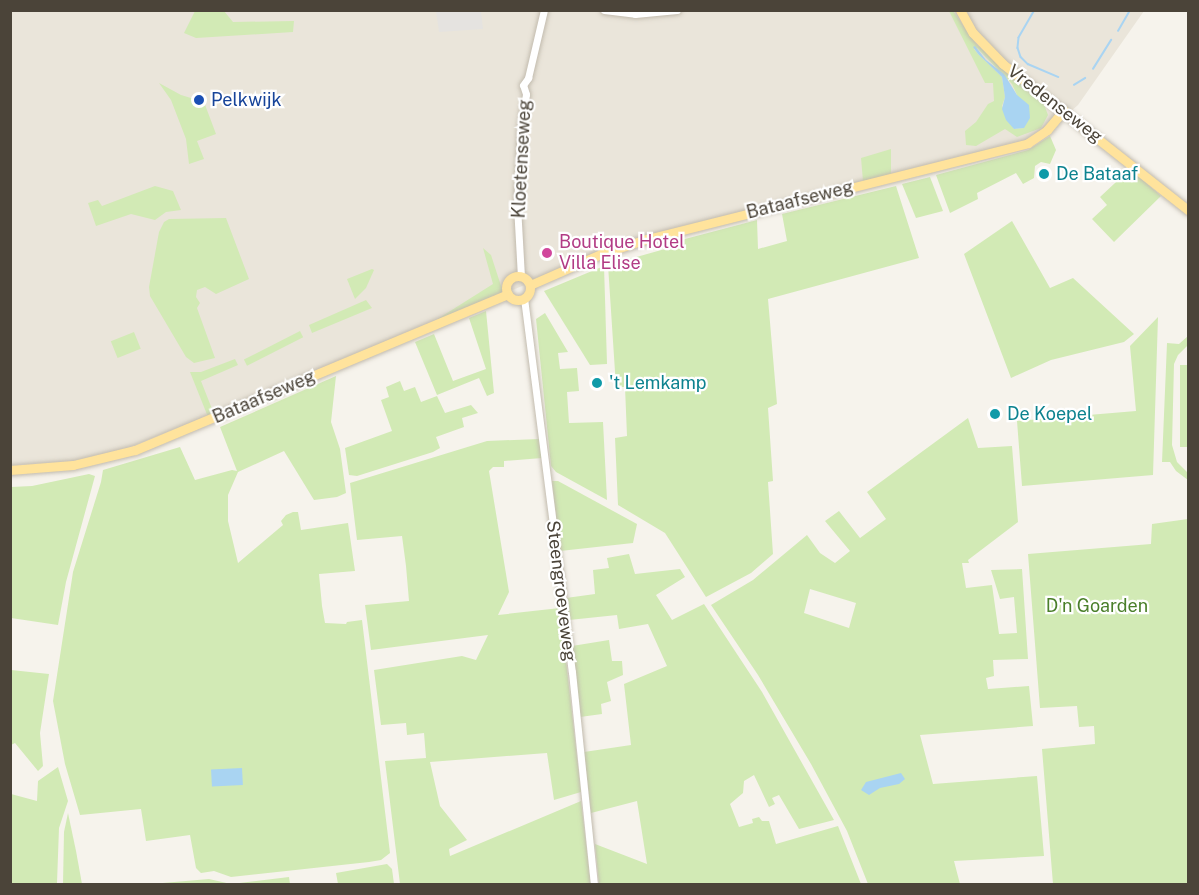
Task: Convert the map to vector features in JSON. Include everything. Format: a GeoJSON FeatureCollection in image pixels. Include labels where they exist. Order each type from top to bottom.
{"type":"FeatureCollection","features":[{"type":"Feature","properties":{"kind":"main road","name":"Vredenseweg"},"geometry":{"type":"LineString","coordinates":[[960,10],[988,51],[1188,210]]}},
{"type":"Feature","properties":{"kind":"main road","name":"Bataafseweg"},"geometry":{"type":"LineString","coordinates":[[530,285],[608,251],[647,239],[1028,143],[1047,130],[1064,110]]}},
{"type":"Feature","properties":{"kind":"main road"},"geometry":{"type":"LineString","coordinates":[[515,276],[521,277],[530,285],[530,291],[524,298],[517,300],[508,294],[509,281],[515,276]]}},
{"type":"Feature","properties":{"kind":"main road","name":"Bataafseweg"},"geometry":{"type":"LineString","coordinates":[[10,470],[73,465],[135,450],[508,294]]}},
{"type":"Feature","properties":{"kind":"street","name":"Kloetenseweg"},"geometry":{"type":"LineString","coordinates":[[521,277],[517,205],[521,126],[526,93],[523,85],[528,78],[544,10]]}},
{"type":"Feature","properties":{"kind":"street"},"geometry":{"type":"LineString","coordinates":[[604,10],[635,14],[677,10]]}},
{"type":"Feature","properties":{"kind":"street","name":"Steengroeveweg"},"geometry":{"type":"LineString","coordinates":[[524,298],[572,672],[594,885]]}},
{"type":"Feature","properties":{"kind":"shaded area"},"geometry":{"type":"Polygon","coordinates":[[[11,11],[1144,11],[1078,105],[1033,144],[628,241],[345,361],[117,452],[76,461],[11,465],[11,11]]]}},
{"type":"Feature","properties":{"kind":"shaded area"},"geometry":{"type":"Polygon","coordinates":[[[436,11],[481,11],[483,29],[439,32],[436,11]]]}},
{"type":"Feature","properties":{"kind":"green space"},"geometry":{"type":"Polygon","coordinates":[[[195,11],[224,11],[233,22],[294,21],[293,32],[196,38],[184,33],[195,11]]]}},
{"type":"Feature","properties":{"kind":"green space"},"geometry":{"type":"Polygon","coordinates":[[[949,11],[953,11],[977,45],[1042,99],[1048,115],[1041,128],[1017,137],[1005,129],[976,146],[966,145],[965,131],[976,122],[988,104],[994,101],[993,83],[985,83],[949,11]],[[977,48],[974,49],[1002,77],[1005,97],[1002,106],[1014,129],[1024,128],[1017,95],[1012,84],[977,48]]]}},
{"type":"Feature","properties":{"kind":"green space"},"geometry":{"type":"Polygon","coordinates":[[[159,83],[181,95],[204,102],[216,134],[197,141],[204,159],[189,164],[186,139],[171,100],[159,83]]]}},
{"type":"Feature","properties":{"kind":"green space"},"geometry":{"type":"Polygon","coordinates":[[[1050,136],[1056,150],[1050,164],[1041,162],[1035,166],[1034,178],[1023,184],[1016,173],[977,193],[978,199],[950,213],[936,175],[1028,150],[1050,136]]]}},
{"type":"Feature","properties":{"kind":"green space"},"geometry":{"type":"Polygon","coordinates":[[[891,149],[891,174],[863,181],[861,158],[891,149]]]}},
{"type":"Feature","properties":{"kind":"green space"},"geometry":{"type":"Polygon","coordinates":[[[1130,169],[1161,196],[1114,242],[1092,219],[1107,205],[1100,197],[1130,169]]]}},
{"type":"Feature","properties":{"kind":"green space"},"geometry":{"type":"Polygon","coordinates":[[[930,177],[943,211],[916,218],[902,184],[930,177]]]}},
{"type":"Feature","properties":{"kind":"green space"},"geometry":{"type":"Polygon","coordinates":[[[155,186],[173,191],[181,210],[166,212],[155,220],[131,214],[96,226],[88,203],[98,200],[102,206],[155,186]]]}},
{"type":"Feature","properties":{"kind":"green space"},"geometry":{"type":"Polygon","coordinates":[[[896,186],[919,258],[768,299],[777,404],[768,408],[773,481],[768,482],[773,554],[751,573],[706,597],[665,533],[618,505],[615,438],[627,436],[625,387],[616,387],[608,265],[672,247],[685,239],[757,220],[758,249],[787,241],[782,214],[896,186]]]}},
{"type":"Feature","properties":{"kind":"green space"},"geometry":{"type":"Polygon","coordinates":[[[226,218],[249,279],[216,294],[205,287],[197,290],[196,297],[200,303],[197,308],[215,358],[194,363],[186,357],[150,296],[149,287],[159,232],[164,222],[169,219],[226,218]]]}},
{"type":"Feature","properties":{"kind":"green space"},"geometry":{"type":"Polygon","coordinates":[[[1012,221],[1050,288],[1073,278],[1134,334],[1124,342],[1051,360],[1011,378],[964,254],[1012,221]]]}},
{"type":"Feature","properties":{"kind":"green space"},"geometry":{"type":"Polygon","coordinates":[[[483,248],[491,255],[503,292],[436,320],[493,284],[483,248]]]}},
{"type":"Feature","properties":{"kind":"green space"},"geometry":{"type":"Polygon","coordinates":[[[604,266],[607,364],[590,365],[544,291],[604,266]]]}},
{"type":"Feature","properties":{"kind":"green space"},"geometry":{"type":"Polygon","coordinates":[[[374,270],[366,288],[355,299],[347,279],[374,270]]]}},
{"type":"Feature","properties":{"kind":"green space"},"geometry":{"type":"Polygon","coordinates":[[[366,300],[372,308],[312,333],[309,325],[366,300]]]}},
{"type":"Feature","properties":{"kind":"green space"},"geometry":{"type":"Polygon","coordinates":[[[486,311],[494,393],[487,396],[479,378],[437,395],[415,342],[434,334],[453,381],[486,369],[469,318],[486,311]]]}},
{"type":"Feature","properties":{"kind":"green space"},"geometry":{"type":"Polygon","coordinates":[[[545,313],[568,352],[558,353],[560,369],[577,368],[579,391],[567,392],[569,423],[603,422],[607,500],[556,472],[551,466],[536,319],[545,313]]]}},
{"type":"Feature","properties":{"kind":"green space"},"geometry":{"type":"Polygon","coordinates":[[[1158,317],[1153,475],[1022,486],[1017,421],[1136,411],[1130,346],[1158,317]]]}},
{"type":"Feature","properties":{"kind":"green space"},"geometry":{"type":"Polygon","coordinates":[[[300,331],[303,337],[247,366],[244,360],[300,331]]]}},
{"type":"Feature","properties":{"kind":"green space"},"geometry":{"type":"Polygon","coordinates":[[[134,332],[141,349],[118,358],[111,341],[134,332]]]}},
{"type":"Feature","properties":{"kind":"green space"},"geometry":{"type":"Polygon","coordinates":[[[1188,336],[1188,345],[1178,355],[1174,364],[1172,445],[1177,462],[1188,473],[1188,480],[1176,471],[1170,462],[1162,462],[1167,343],[1179,344],[1188,336]]]}},
{"type":"Feature","properties":{"kind":"green space"},"geometry":{"type":"Polygon","coordinates":[[[235,359],[238,365],[201,381],[214,414],[208,417],[190,372],[201,372],[235,359]]]}},
{"type":"Feature","properties":{"kind":"green space"},"geometry":{"type":"Polygon","coordinates":[[[1180,365],[1188,365],[1188,447],[1180,447],[1180,365]]]}},
{"type":"Feature","properties":{"kind":"green space"},"geometry":{"type":"Polygon","coordinates":[[[336,376],[331,422],[340,449],[346,493],[337,497],[314,500],[284,451],[238,472],[228,495],[228,521],[238,563],[283,525],[281,521],[293,512],[298,512],[301,530],[348,523],[355,571],[319,574],[322,606],[325,623],[346,624],[362,620],[390,853],[381,860],[369,862],[231,877],[214,871],[201,873],[196,868],[190,835],[146,841],[141,809],[80,815],[65,764],[53,701],[73,572],[103,470],[180,447],[195,480],[232,470],[237,471],[220,427],[336,376]]]}},
{"type":"Feature","properties":{"kind":"green space"},"geometry":{"type":"Polygon","coordinates":[[[400,381],[404,391],[415,387],[421,402],[437,396],[445,413],[471,405],[478,413],[462,418],[464,427],[436,437],[440,448],[433,452],[357,476],[349,475],[345,448],[392,431],[381,400],[389,397],[386,387],[400,381]]]}},
{"type":"Feature","properties":{"kind":"green space"},"geometry":{"type":"Polygon","coordinates":[[[968,418],[978,448],[1012,446],[1018,522],[968,560],[969,563],[962,563],[966,588],[992,585],[999,634],[1017,633],[1014,597],[1000,599],[991,570],[1022,569],[1028,659],[993,660],[994,676],[986,678],[988,689],[1029,686],[1033,726],[920,735],[933,784],[1037,776],[1044,856],[954,861],[960,884],[868,884],[847,831],[811,764],[758,675],[711,605],[753,580],[807,535],[820,553],[835,563],[850,551],[825,521],[839,511],[860,538],[886,519],[867,492],[968,418]],[[810,589],[804,613],[849,628],[856,603],[810,589]]]}},
{"type":"Feature","properties":{"kind":"green space"},"geometry":{"type":"Polygon","coordinates":[[[539,439],[542,458],[504,461],[504,467],[493,467],[489,471],[509,592],[498,615],[560,608],[581,792],[554,800],[547,753],[430,762],[440,806],[467,840],[449,849],[450,856],[581,801],[591,884],[400,884],[385,761],[426,758],[424,733],[407,735],[406,723],[381,725],[374,670],[462,656],[476,660],[488,635],[371,650],[365,605],[409,601],[406,566],[402,536],[357,540],[350,483],[487,441],[539,439]]]}},
{"type":"Feature","properties":{"kind":"green space"},"geometry":{"type":"Polygon","coordinates":[[[89,474],[95,476],[66,582],[58,625],[11,618],[11,487],[32,486],[89,474]]]}},
{"type":"Feature","properties":{"kind":"green space"},"geometry":{"type":"Polygon","coordinates":[[[552,481],[558,481],[637,524],[633,543],[560,551],[552,481]]]}},
{"type":"Feature","properties":{"kind":"green space","name":"D'n Goarden"},"geometry":{"type":"Polygon","coordinates":[[[1188,519],[1188,884],[1053,884],[1042,749],[1095,744],[1094,726],[1079,727],[1077,706],[1040,708],[1028,554],[1151,544],[1152,524],[1188,519]]]}},
{"type":"Feature","properties":{"kind":"green space"},"geometry":{"type":"Polygon","coordinates":[[[629,554],[635,574],[680,569],[685,577],[656,595],[672,620],[704,604],[762,692],[834,820],[799,829],[779,795],[772,798],[775,804],[769,807],[754,775],[744,781],[743,793],[730,804],[739,827],[753,823],[752,819],[759,817],[762,821],[769,821],[776,844],[838,826],[861,884],[599,884],[595,844],[647,864],[637,801],[591,813],[584,752],[631,745],[624,684],[667,666],[648,624],[619,629],[617,615],[569,620],[566,598],[595,594],[593,570],[609,568],[607,558],[629,554]]]}},
{"type":"Feature","properties":{"kind":"green space"},"geometry":{"type":"Polygon","coordinates":[[[609,640],[612,661],[622,661],[623,675],[607,682],[611,701],[601,704],[602,714],[580,717],[572,646],[609,640]]]}},
{"type":"Feature","properties":{"kind":"green space"},"geometry":{"type":"Polygon","coordinates":[[[11,670],[49,674],[40,733],[43,766],[38,771],[15,743],[11,745],[11,670]]]}},
{"type":"Feature","properties":{"kind":"green space"},"geometry":{"type":"Polygon","coordinates":[[[58,767],[68,801],[59,828],[57,883],[11,884],[11,794],[37,801],[38,781],[58,767]]]}},
{"type":"Feature","properties":{"kind":"green space"},"geometry":{"type":"Polygon","coordinates":[[[68,813],[82,884],[63,884],[64,832],[68,813]]]}},
{"type":"Feature","properties":{"kind":"green space"},"geometry":{"type":"Polygon","coordinates":[[[387,864],[392,869],[394,884],[338,884],[336,873],[387,864]]]}},
{"type":"Feature","properties":{"kind":"green space"},"geometry":{"type":"Polygon","coordinates":[[[289,877],[290,884],[231,884],[289,877]]]}},
{"type":"Feature","properties":{"kind":"green space"},"geometry":{"type":"Polygon","coordinates":[[[209,879],[231,884],[151,884],[209,879]]]}},
{"type":"Feature","properties":{"kind":"water"},"geometry":{"type":"Polygon","coordinates":[[[975,46],[986,60],[1004,74],[1017,95],[1029,105],[1030,118],[1024,128],[1014,129],[1006,120],[1002,109],[1005,97],[1002,77],[978,54],[973,47],[975,46]]]}},
{"type":"Feature","properties":{"kind":"water"},"geometry":{"type":"Polygon","coordinates":[[[242,768],[243,785],[212,787],[211,770],[242,768]]]}},
{"type":"Feature","properties":{"kind":"water"},"geometry":{"type":"Polygon","coordinates":[[[901,773],[905,779],[899,784],[880,788],[869,795],[861,790],[866,782],[901,773]]]}},
{"type":"Feature","properties":{"kind":"waterway"},"geometry":{"type":"LineString","coordinates":[[1035,10],[1019,38],[1018,48],[1021,57],[1028,64],[1058,77]]}},
{"type":"Feature","properties":{"kind":"waterway"},"geometry":{"type":"LineString","coordinates":[[1118,31],[1130,10]]}},
{"type":"Feature","properties":{"kind":"waterway"},"geometry":{"type":"LineString","coordinates":[[1093,69],[1111,40]]}},
{"type":"Feature","properties":{"kind":"waterway"},"geometry":{"type":"LineString","coordinates":[[1074,85],[1085,78]]}},
{"type":"Feature","properties":{"kind":"place","name":"Pelkwijk"},"geometry":{"type":"Point","coordinates":[199,100]}},
{"type":"Feature","properties":{"kind":"place","name":"De Bataaf"},"geometry":{"type":"Point","coordinates":[1044,174]}},
{"type":"Feature","properties":{"kind":"place","name":"Boutique Hotel Villa Elise"},"geometry":{"type":"Point","coordinates":[547,253]}},
{"type":"Feature","properties":{"kind":"place","name":"'t Lemkamp"},"geometry":{"type":"Point","coordinates":[597,383]}},
{"type":"Feature","properties":{"kind":"place","name":"De Koepel"},"geometry":{"type":"Point","coordinates":[995,414]}}]}
